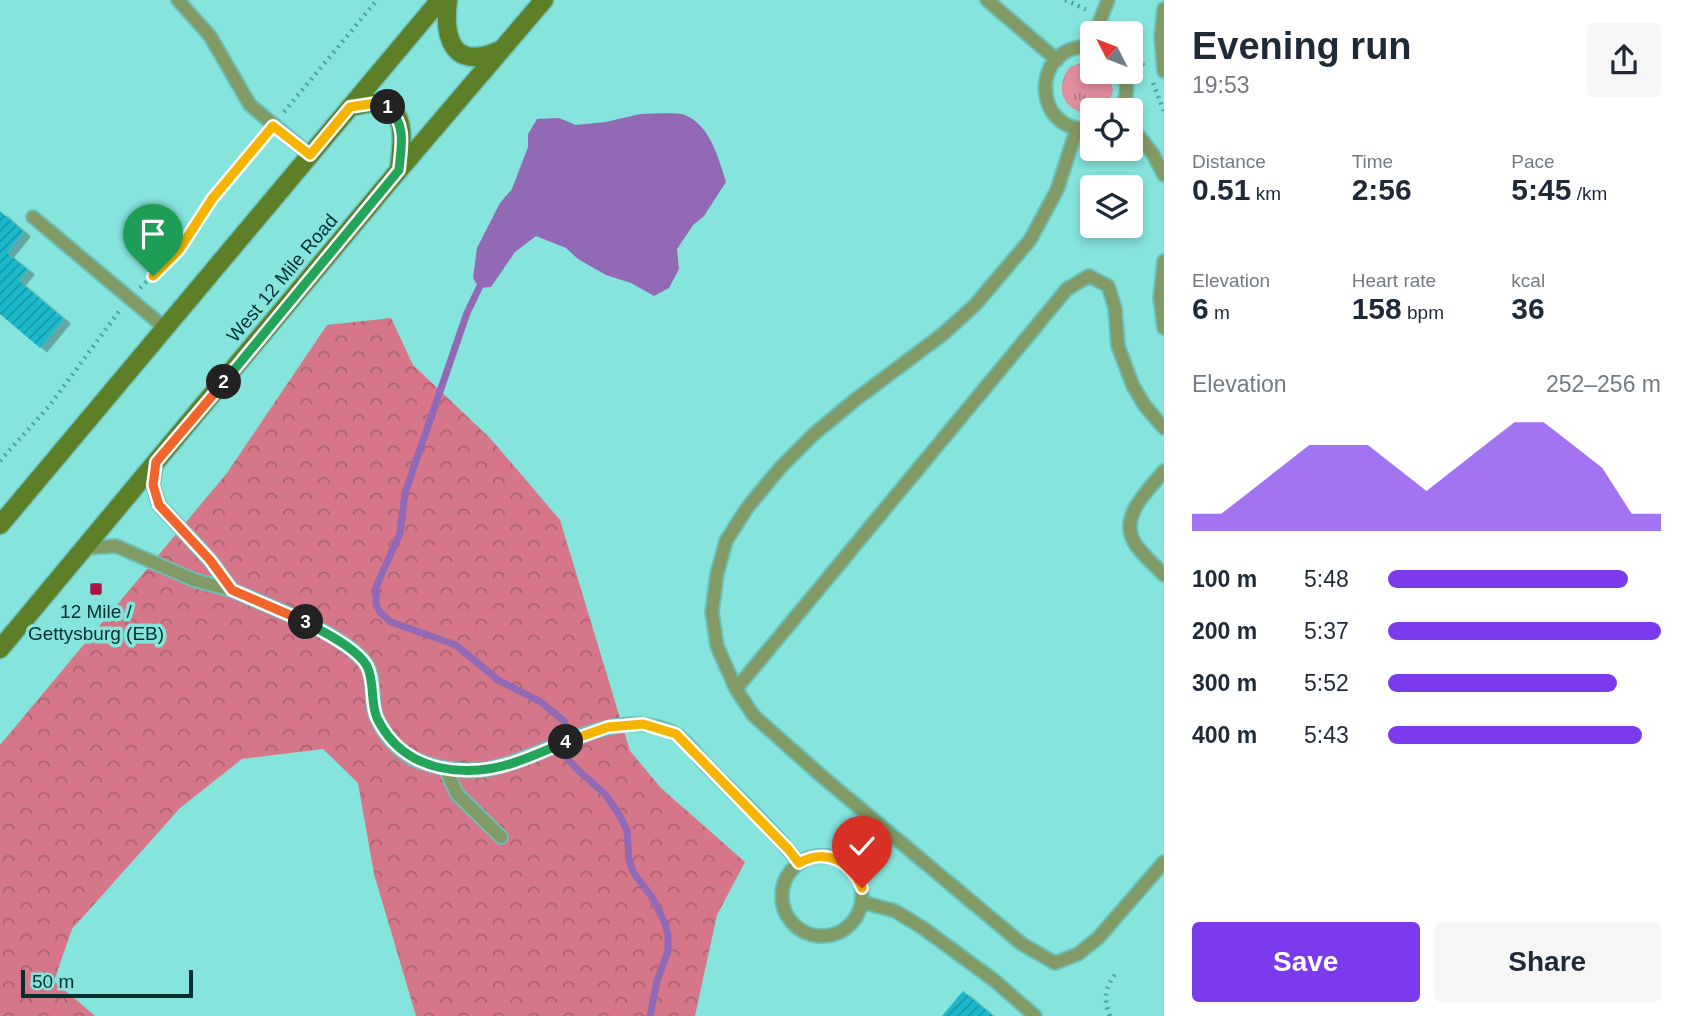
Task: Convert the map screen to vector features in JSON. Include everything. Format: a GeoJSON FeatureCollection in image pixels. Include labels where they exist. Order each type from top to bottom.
{"type":"FeatureCollection","features":[{"type":"Feature","properties":{"kind":"main road"},"geometry":{"type":"LineString","coordinates":[[0,525],[440,0]]}},
{"type":"Feature","properties":{"kind":"main road"},"geometry":{"type":"LineString","coordinates":[[448,0],[447,35],[453,47],[467,57],[479,59],[502,49]]}},
{"type":"Feature","properties":{"kind":"main road","name":"West 12 Mile Road"},"geometry":{"type":"LineString","coordinates":[[0,649],[544,0]]}},
{"type":"Feature","properties":{"kind":"main road"},"geometry":{"type":"LineString","coordinates":[[350,107],[376,103],[389,107],[397,116],[402,130],[399,170]]}},
{"type":"Feature","properties":{"kind":"lane"},"geometry":{"type":"LineString","coordinates":[[178,0],[210,36],[250,105],[310,155]]}},
{"type":"Feature","properties":{"kind":"lane"},"geometry":{"type":"LineString","coordinates":[[987,0],[1057,60]]}},
{"type":"Feature","properties":{"kind":"lane"},"geometry":{"type":"LineString","coordinates":[[1100,21],[1108,0]]}},
{"type":"Feature","properties":{"kind":"lane"},"geometry":{"type":"LineString","coordinates":[[1164,9],[1161,37],[1164,71]]}},
{"type":"Feature","properties":{"kind":"lane"},"geometry":{"type":"LineString","coordinates":[[1080,47],[1057,60],[1048,73],[1046,99],[1052,112],[1062,122],[1077,128],[1057,190],[1030,240],[975,305],[943,334],[814,434],[780,468],[747,508],[726,541],[717,574],[712,612],[717,646],[736,689],[754,716],[825,779],[1022,943],[1055,963],[1078,954],[1098,938],[1164,862]]}},
{"type":"Feature","properties":{"kind":"lane"},"geometry":{"type":"LineString","coordinates":[[1143,141],[1153,153],[1164,175]]}},
{"type":"Feature","properties":{"kind":"lane"},"geometry":{"type":"LineString","coordinates":[[33,217],[164,328]]}},
{"type":"Feature","properties":{"kind":"lane"},"geometry":{"type":"LineString","coordinates":[[1164,261],[1160,298],[1164,328]]}},
{"type":"Feature","properties":{"kind":"lane"},"geometry":{"type":"LineString","coordinates":[[736,689],[1068,289],[1089,276],[1108,286],[1115,308],[1118,346],[1133,386],[1145,406],[1164,428]]}},
{"type":"Feature","properties":{"kind":"lane"},"geometry":{"type":"LineString","coordinates":[[156,462],[153,485],[159,505],[210,560],[232,590]]}},
{"type":"Feature","properties":{"kind":"lane"},"geometry":{"type":"LineString","coordinates":[[1164,471],[1130,518],[1133,541],[1164,575]]}},
{"type":"Feature","properties":{"kind":"lane"},"geometry":{"type":"LineString","coordinates":[[84,548],[116,546],[194,580],[232,590],[305,621],[353,652],[366,665],[372,684],[376,715],[393,744],[416,760],[445,768],[480,770],[515,762],[608,727],[643,724],[676,734],[799,863]]}},
{"type":"Feature","properties":{"kind":"lane"},"geometry":{"type":"LineString","coordinates":[[445,768],[457,794],[501,837]]}},
{"type":"Feature","properties":{"kind":"lane"},"geometry":{"type":"LineString","coordinates":[[821,856],[835,858],[848,865],[857,875],[862,888],[862,902],[859,914],[851,925],[841,932],[816,936],[803,933],[793,925],[782,902],[782,890],[787,876],[799,863],[821,856]]}},
{"type":"Feature","properties":{"kind":"lane"},"geometry":{"type":"LineString","coordinates":[[862,902],[895,911],[923,928],[995,981],[1035,1016]]}},
{"type":"Feature","properties":{"kind":"path"},"geometry":{"type":"LineString","coordinates":[[0,461],[50,405],[130,300],[179,250],[212,199],[377,0]]}},
{"type":"Feature","properties":{"kind":"path"},"geometry":{"type":"LineString","coordinates":[[1110,1016],[1105,987],[1116,973]]}},
{"type":"Feature","properties":{"kind":"green space"},"geometry":{"type":"Polygon","coordinates":[[[1080,63],[1080,84],[1111,84],[1113,90],[1110,98],[1080,98],[1080,111],[1074,109],[1064,98],[1062,91],[1062,83],[1070,67],[1080,63]]]}},
{"type":"Feature","properties":{"kind":"green space"},"geometry":{"type":"Polygon","coordinates":[[[391,318],[413,365],[490,438],[560,520],[630,751],[661,788],[745,862],[717,915],[695,1016],[416,1016],[374,874],[358,783],[323,749],[242,759],[180,808],[72,929],[54,981],[95,1016],[0,1016],[0,745],[227,473],[327,325],[391,318]]]}},
{"type":"Feature","properties":{"kind":"shaded area"},"geometry":{"type":"Polygon","coordinates":[[[640,114],[681,114],[694,120],[712,144],[726,182],[704,216],[693,225],[677,249],[679,269],[669,288],[654,296],[631,283],[606,275],[578,259],[566,248],[536,236],[515,252],[491,287],[479,288],[473,278],[477,248],[500,203],[512,189],[528,147],[528,134],[537,119],[559,118],[576,125],[606,122],[640,114]]]}},
{"type":"Feature","properties":{"kind":"building"},"geometry":{"type":"Polygon","coordinates":[[[0,211],[24,232],[7,253],[28,270],[19,281],[64,319],[40,348],[0,314],[0,211]]]}},
{"type":"Feature","properties":{"kind":"building"},"geometry":{"type":"Polygon","coordinates":[[[963,991],[993,1016],[942,1016],[963,991]]]}},
{"type":"Feature","properties":{"kind":"waterway"},"geometry":{"type":"LineString","coordinates":[[479,288],[467,313],[405,493],[400,533],[376,587],[376,604],[391,622],[456,645],[498,680],[541,702],[564,721],[568,732],[567,758],[606,795],[621,818],[627,831],[633,872],[652,897],[665,923],[668,951],[657,981],[650,1016]]}},
{"type":"Feature","properties":{"kind":"place","name":"12 Mile / Gettysburg (EB)"},"geometry":{"type":"Point","coordinates":[96,589]}},
{"type":"Feature","properties":{"kind":"route"},"geometry":{"type":"LineString","coordinates":[[153,276],[179,250],[212,199],[273,126],[310,155],[350,107],[376,103],[389,107],[397,116],[402,130],[399,170],[156,462],[153,485],[159,505],[210,560],[232,590],[305,621],[353,652],[366,665],[372,684],[376,715],[393,744],[416,760],[445,768],[480,770],[515,762],[608,727],[643,724],[676,734],[799,863],[821,856],[835,858],[848,865],[857,875],[862,888]]}}]}
